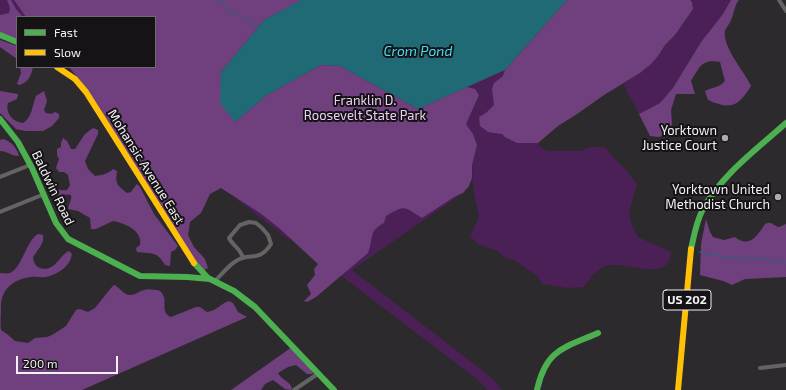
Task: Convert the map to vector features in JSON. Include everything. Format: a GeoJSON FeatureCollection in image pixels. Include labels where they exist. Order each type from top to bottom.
{"type":"FeatureCollection","features":[{"type":"Feature","properties":{"kind":"main road"},"geometry":{"type":"LineString","coordinates":[[0,35],[16,42]]}},
{"type":"Feature","properties":{"kind":"main road","name":"Mohansic Avenue East"},"geometry":{"type":"LineString","coordinates":[[58,68],[75,79],[86,92],[192,260],[201,271],[213,280]]}},
{"type":"Feature","properties":{"kind":"main road","name":"Baldwin Road"},"geometry":{"type":"LineString","coordinates":[[0,119],[15,137],[30,165],[42,195],[65,237],[73,243],[144,277],[187,277],[213,280],[234,291],[255,307],[334,390]]}},
{"type":"Feature","properties":{"kind":"main road","name":"US 202"},"geometry":{"type":"LineString","coordinates":[[678,390],[693,241],[699,220],[709,199],[722,183],[786,123]]}},
{"type":"Feature","properties":{"kind":"main road"},"geometry":{"type":"LineString","coordinates":[[537,390],[548,360],[564,349],[598,333]]}},
{"type":"Feature","properties":{"kind":"street"},"geometry":{"type":"LineString","coordinates":[[779,0],[786,11]]}},
{"type":"Feature","properties":{"kind":"street"},"geometry":{"type":"LineString","coordinates":[[0,177],[30,165]]}},
{"type":"Feature","properties":{"kind":"street"},"geometry":{"type":"LineString","coordinates":[[0,212],[42,195]]}},
{"type":"Feature","properties":{"kind":"street"},"geometry":{"type":"LineString","coordinates":[[213,280],[236,261],[243,258],[261,255],[267,250],[271,244],[268,234],[256,223],[249,222],[240,225],[229,238],[231,243],[242,252],[243,258]]}},
{"type":"Feature","properties":{"kind":"street"},"geometry":{"type":"LineString","coordinates":[[760,368],[786,366]]}},
{"type":"Feature","properties":{"kind":"street"},"geometry":{"type":"LineString","coordinates":[[294,390],[319,374]]}},
{"type":"Feature","properties":{"kind":"green space","name":"Franklin D. Roosevelt State Park"},"geometry":{"type":"Polygon","coordinates":[[[0,0],[653,0],[541,137],[538,145],[547,151],[580,151],[592,147],[604,147],[637,184],[629,212],[632,226],[638,237],[671,252],[669,261],[663,267],[656,269],[618,265],[606,266],[595,273],[584,287],[568,288],[543,284],[536,275],[514,260],[504,257],[496,250],[478,244],[470,236],[479,217],[473,188],[472,165],[449,179],[457,197],[352,270],[492,378],[502,390],[488,390],[477,379],[290,237],[288,239],[235,198],[236,195],[67,68],[156,68],[156,16],[16,16],[16,18],[0,29],[0,0]]]}},
{"type":"Feature","properties":{"kind":"green space"},"geometry":{"type":"Polygon","coordinates":[[[7,0],[11,0],[22,16],[16,16],[16,40],[0,32],[0,15],[9,13],[10,8],[7,0]]]}},
{"type":"Feature","properties":{"kind":"green space"},"geometry":{"type":"Polygon","coordinates":[[[14,0],[302,0],[264,20],[221,72],[235,122],[267,95],[321,65],[340,66],[418,109],[467,87],[475,89],[479,95],[466,124],[473,134],[477,145],[472,165],[472,178],[469,186],[463,193],[454,197],[422,218],[405,208],[401,208],[386,216],[384,223],[373,232],[368,253],[316,297],[307,302],[304,301],[311,294],[307,285],[315,275],[314,269],[318,264],[279,228],[260,213],[221,188],[210,194],[201,213],[190,222],[188,235],[194,247],[205,259],[208,268],[203,271],[196,263],[82,83],[70,68],[156,68],[156,16],[25,16],[14,0]]]}},
{"type":"Feature","properties":{"kind":"green space"},"geometry":{"type":"Polygon","coordinates":[[[567,0],[690,0],[692,2],[693,9],[675,35],[665,45],[651,64],[640,73],[558,126],[538,143],[517,143],[502,134],[488,132],[480,126],[479,117],[486,113],[494,105],[492,89],[494,83],[503,76],[505,70],[567,0]]]}},
{"type":"Feature","properties":{"kind":"green space"},"geometry":{"type":"Polygon","coordinates":[[[690,0],[731,0],[723,14],[701,42],[673,88],[660,103],[639,114],[623,84],[640,73],[658,56],[665,45],[675,35],[693,9],[692,2],[690,0]]]}},
{"type":"Feature","properties":{"kind":"green space"},"geometry":{"type":"Polygon","coordinates":[[[731,0],[739,0],[725,31],[725,37],[730,52],[751,86],[742,98],[733,105],[723,105],[708,100],[705,91],[718,86],[725,81],[720,62],[714,61],[705,63],[699,68],[691,81],[695,94],[676,94],[671,110],[672,124],[669,133],[659,137],[650,136],[639,114],[660,103],[673,88],[701,42],[723,14],[731,0]]]}},
{"type":"Feature","properties":{"kind":"green space"},"geometry":{"type":"Polygon","coordinates":[[[0,40],[16,46],[16,58],[0,47],[0,40]]]}},
{"type":"Feature","properties":{"kind":"green space"},"geometry":{"type":"Polygon","coordinates":[[[20,68],[33,68],[29,78],[26,82],[20,85],[17,84],[21,73],[20,68]]]}},
{"type":"Feature","properties":{"kind":"green space"},"geometry":{"type":"Polygon","coordinates":[[[0,91],[18,94],[17,99],[8,103],[7,107],[9,113],[16,121],[23,123],[26,121],[30,115],[36,96],[44,91],[47,101],[44,110],[46,113],[51,114],[55,112],[59,114],[59,118],[52,126],[43,131],[25,131],[16,129],[0,113],[0,91]]]}},
{"type":"Feature","properties":{"kind":"green space"},"geometry":{"type":"Polygon","coordinates":[[[93,128],[98,130],[98,134],[85,161],[88,169],[95,176],[102,175],[113,169],[117,171],[117,182],[127,193],[131,192],[137,184],[140,187],[154,214],[178,246],[171,252],[170,266],[165,265],[157,255],[137,252],[136,248],[140,245],[140,240],[139,236],[132,228],[113,221],[96,229],[91,229],[90,218],[78,211],[68,209],[71,195],[67,194],[55,196],[52,195],[47,188],[49,184],[57,189],[67,190],[70,185],[68,175],[64,172],[59,172],[56,168],[59,159],[57,149],[61,147],[63,138],[67,141],[71,149],[75,149],[85,134],[93,128]]]}},
{"type":"Feature","properties":{"kind":"green space"},"geometry":{"type":"Polygon","coordinates":[[[3,139],[9,141],[13,145],[19,156],[0,151],[0,140],[3,139]]]}},
{"type":"Feature","properties":{"kind":"green space"},"geometry":{"type":"Polygon","coordinates":[[[706,219],[713,237],[724,240],[735,237],[745,242],[753,239],[767,223],[771,223],[779,227],[786,224],[786,277],[745,279],[732,285],[700,275],[701,244],[706,219]]]}},
{"type":"Feature","properties":{"kind":"green space"},"geometry":{"type":"Polygon","coordinates":[[[38,234],[43,235],[43,242],[34,255],[33,258],[35,264],[45,269],[49,268],[69,251],[72,254],[71,259],[63,269],[55,274],[46,277],[33,277],[19,280],[13,283],[5,291],[1,302],[1,330],[15,341],[28,343],[35,338],[52,335],[66,326],[76,310],[80,309],[88,312],[95,308],[114,285],[128,295],[133,295],[143,290],[150,289],[160,291],[163,295],[167,315],[171,317],[196,307],[200,307],[207,312],[216,309],[229,301],[233,303],[238,312],[247,317],[82,390],[0,390],[0,273],[10,273],[18,266],[30,242],[38,234]]]}},
{"type":"Feature","properties":{"kind":"green space"},"geometry":{"type":"Polygon","coordinates":[[[292,347],[312,368],[313,374],[307,374],[296,365],[288,367],[278,373],[291,386],[291,390],[285,389],[273,380],[265,384],[261,390],[231,390],[292,347]]]}},
{"type":"Feature","properties":{"kind":"water","name":"Crom Pond"},"geometry":{"type":"Polygon","coordinates":[[[301,0],[567,0],[505,70],[418,109],[340,66],[321,65],[267,95],[235,122],[220,103],[221,72],[264,20],[301,0]]]}},
{"type":"Feature","properties":{"kind":"waterway"},"geometry":{"type":"LineString","coordinates":[[216,0],[224,3],[229,13],[238,14],[258,26]]}},
{"type":"Feature","properties":{"kind":"waterway"},"geometry":{"type":"LineString","coordinates":[[699,252],[726,257],[779,261],[786,264]]}},
{"type":"Feature","properties":{"kind":"traffic: fast"},"geometry":{"type":"LineString","coordinates":[[0,35],[16,42]]}},
{"type":"Feature","properties":{"kind":"traffic: fast"},"geometry":{"type":"LineString","coordinates":[[0,119],[18,142],[32,168],[56,223],[68,239],[140,276],[210,279]]}},
{"type":"Feature","properties":{"kind":"traffic: fast"},"geometry":{"type":"LineString","coordinates":[[691,249],[695,230],[702,211],[719,186],[729,174],[786,123]]}},
{"type":"Feature","properties":{"kind":"traffic: fast"},"geometry":{"type":"LineString","coordinates":[[194,263],[208,278],[234,291],[255,307],[334,390]]}},
{"type":"Feature","properties":{"kind":"traffic: fast"},"geometry":{"type":"LineString","coordinates":[[537,390],[541,376],[551,358],[575,342],[598,333]]}},
{"type":"Feature","properties":{"kind":"traffic: slow"},"geometry":{"type":"LineString","coordinates":[[58,68],[75,79],[86,92],[194,263]]}},
{"type":"Feature","properties":{"kind":"traffic: slow"},"geometry":{"type":"LineString","coordinates":[[678,390],[691,249]]}},
{"type":"Feature","properties":{"kind":"place","name":"Yorktown Justice Court"},"geometry":{"type":"Point","coordinates":[725,138]}},
{"type":"Feature","properties":{"kind":"place","name":"Yorktown United Methodist Church"},"geometry":{"type":"Point","coordinates":[778,197]}}]}
